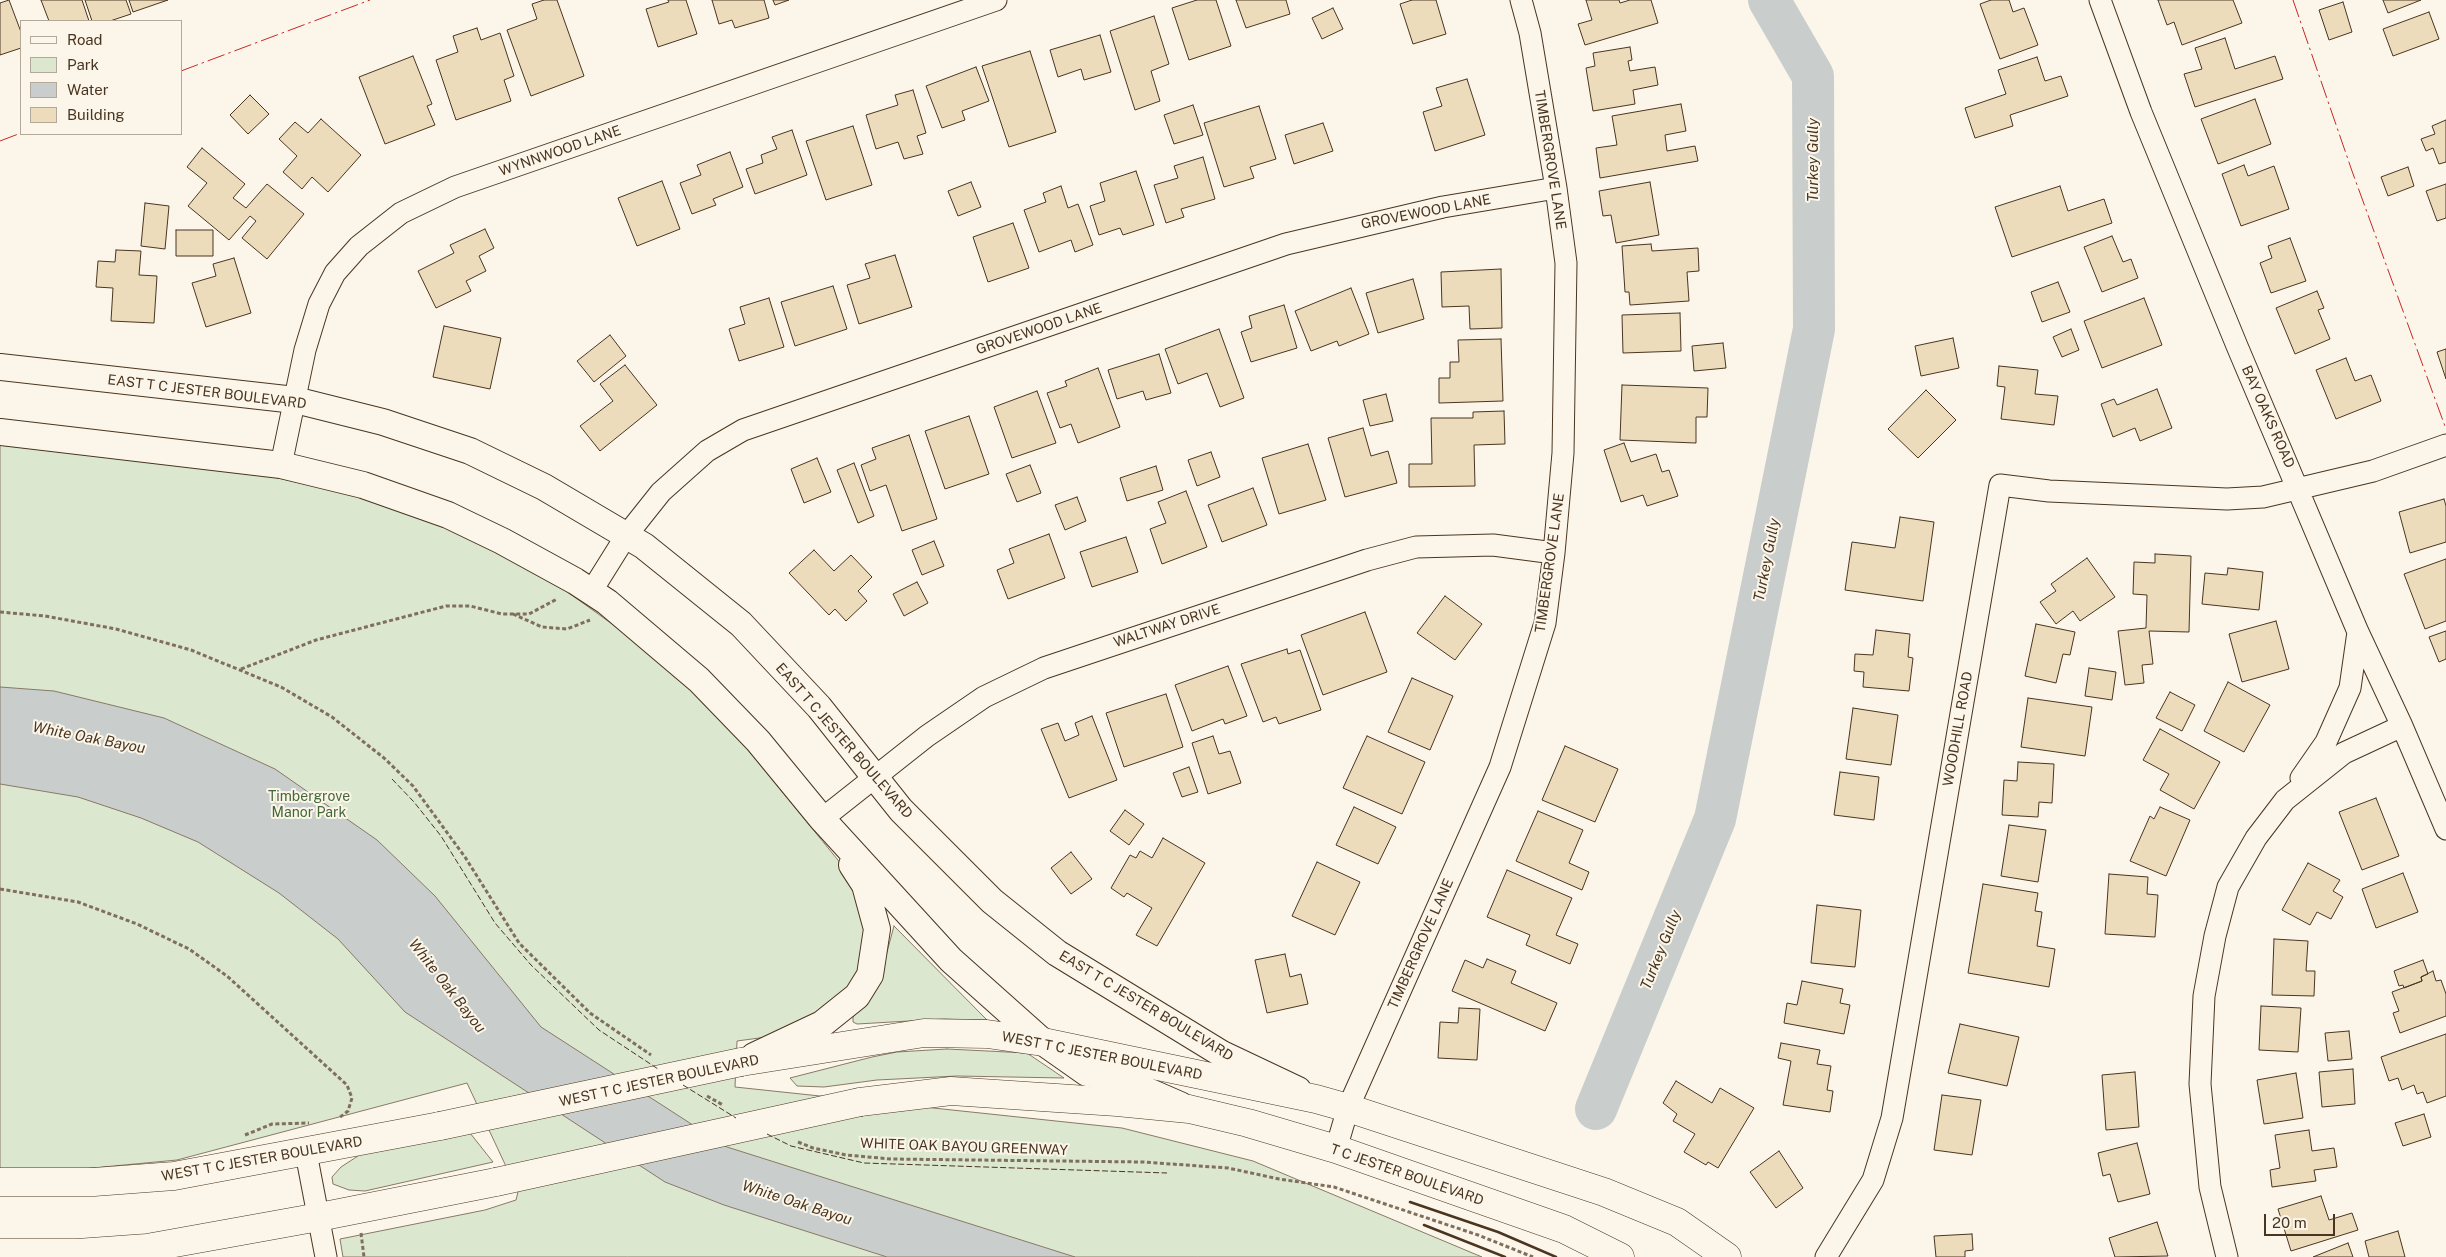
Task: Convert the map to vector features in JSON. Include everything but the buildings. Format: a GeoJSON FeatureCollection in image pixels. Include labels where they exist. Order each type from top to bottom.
{"type":"FeatureCollection","features":[{"type":"Feature","properties":{"kind":"main road","name":"WEST T C JESTER BOULEVARD"},"geometry":{"type":"LineString","coordinates":[[0,1182],[94,1182],[174,1176],[306,1153],[741,1062],[924,1033],[987,1034],[1043,1042],[1316,1099]]}},
{"type":"Feature","properties":{"kind":"main road"},"geometry":{"type":"LineString","coordinates":[[0,1253],[77,1253],[147,1248],[319,1217],[496,1182],[860,1102],[951,1091],[1117,1102],[1189,1109]]}},
{"type":"Feature","properties":{"kind":"main road"},"geometry":{"type":"LineString","coordinates":[[1316,1099],[1604,1192],[1677,1222],[1727,1257]]}},
{"type":"Feature","properties":{"kind":"main road","name":"T C JESTER BOULEVARD"},"geometry":{"type":"LineString","coordinates":[[1189,1109],[1336,1149],[1564,1229],[1620,1257]]}},
{"type":"Feature","properties":{"kind":"street","name":"WYNNWOOD LANE"},"geometry":{"type":"LineString","coordinates":[[281,465],[305,350],[319,304],[335,273],[359,246],[400,213],[455,187],[996,0]]}},
{"type":"Feature","properties":{"kind":"street","name":"TIMBERGROVE LANE"},"geometry":{"type":"LineString","coordinates":[[1336,1149],[1348,1108],[1500,767],[1545,623],[1563,453],[1566,263],[1556,188],[1530,33],[1521,0]]}},
{"type":"Feature","properties":{"kind":"street","name":"BAY OAKS ROAD"},"geometry":{"type":"LineString","coordinates":[[2100,0],[2141,112],[2237,346],[2300,489],[2358,632],[2402,726],[2446,829]]}},
{"type":"Feature","properties":{"kind":"street","name":"GROVEWOOD LANE"},"geometry":{"type":"LineString","coordinates":[[591,592],[626,536],[661,492],[700,457],[743,430],[1286,244],[1443,207],[1556,188]]}},
{"type":"Feature","properties":{"kind":"street","name":"EAST T C JESTER BOULEVARD"},"geometry":{"type":"LineString","coordinates":[[0,367],[295,400],[383,422],[470,451],[544,487],[644,546],[741,624],[819,707],[901,810],[992,901],[1057,953],[1222,1054],[1316,1099]]}},
{"type":"Feature","properties":{"kind":"street"},"geometry":{"type":"LineString","coordinates":[[0,432],[281,465],[363,485],[448,515],[502,541],[607,602],[699,680],[758,741],[822,818],[951,960],[1043,1042],[1087,1073],[1120,1079],[1189,1109]]}},
{"type":"Feature","properties":{"kind":"street"},"geometry":{"type":"LineString","coordinates":[[2300,489],[2374,471],[2446,446]]}},
{"type":"Feature","properties":{"kind":"street","name":"WOODHILL ROAD"},"geometry":{"type":"LineString","coordinates":[[1826,1257],[1873,1180],[1892,1118],[2000,485],[2049,491],[2227,499],[2263,497],[2300,489]]}},
{"type":"Feature","properties":{"kind":"street","name":"WALTWAY DRIVE"},"geometry":{"type":"LineString","coordinates":[[822,818],[927,736],[984,697],[1044,668],[1367,560],[1416,547],[1492,546],[1554,552]]}},
{"type":"Feature","properties":{"kind":"street"},"geometry":{"type":"LineString","coordinates":[[2227,1257],[2210,1187],[2202,1120],[2200,1046],[2204,996],[2215,936],[2228,887],[2256,838],[2326,742],[2350,688],[2358,632]]}},
{"type":"Feature","properties":{"kind":"street"},"geometry":{"type":"LineString","coordinates":[[2285,800],[2344,752],[2402,726]]}},
{"type":"Feature","properties":{"kind":"street"},"geometry":{"type":"LineString","coordinates":[[741,1062],[822,1024],[848,1005],[870,974],[877,929],[865,885],[822,818]]}},
{"type":"Feature","properties":{"kind":"street"},"geometry":{"type":"LineString","coordinates":[[306,1153],[326,1257]]}},
{"type":"Feature","properties":{"kind":"path"},"geometry":{"type":"LineString","coordinates":[[240,669],[316,640],[446,606],[470,606],[513,614],[529,614],[561,596]]}},
{"type":"Feature","properties":{"kind":"path"},"geometry":{"type":"LineString","coordinates":[[0,612],[45,616],[116,630],[191,650],[281,687],[332,717],[384,758],[413,786],[441,822],[520,942],[590,1013],[655,1058]]}},
{"type":"Feature","properties":{"kind":"path"},"geometry":{"type":"LineString","coordinates":[[513,614],[542,627],[567,629],[593,618]]}},
{"type":"Feature","properties":{"kind":"path"},"geometry":{"type":"LineString","coordinates":[[0,889],[78,902],[136,924],[189,949],[227,976],[346,1085],[352,1098],[348,1111],[337,1120]]}},
{"type":"Feature","properties":{"kind":"path"},"geometry":{"type":"LineString","coordinates":[[701,1091],[725,1106]]}},
{"type":"Feature","properties":{"kind":"path"},"geometry":{"type":"LineString","coordinates":[[238,1138],[272,1124],[316,1124]]}},
{"type":"Feature","properties":{"kind":"path","name":"WHITE OAK BAYOU GREENWAY"},"geometry":{"type":"LineString","coordinates":[[797,1142],[813,1148],[846,1155],[891,1160],[1143,1162],[1228,1168],[1279,1180],[1334,1187],[1478,1235],[1533,1257]]}},
{"type":"Feature","properties":{"kind":"path"},"geometry":{"type":"LineString","coordinates":[[361,1231],[364,1257]]}},
{"type":"Feature","properties":{"kind":"green space","name":"Timbergrove Manor Park"},"geometry":{"type":"Polygon","coordinates":[[[0,445],[269,476],[353,495],[438,524],[480,543],[562,588],[640,644],[677,675],[736,735],[855,881],[867,915],[864,962],[840,1000],[774,1036],[737,1041],[735,1087],[1122,1128],[1253,1161],[1482,1257],[343,1257],[340,1239],[485,1210],[516,1200],[518,1192],[467,1083],[177,1160],[71,1170],[0,1170],[0,445]]]}},
{"type":"Feature","properties":{"kind":"green space"},"geometry":{"type":"Polygon","coordinates":[[[894,926],[987,1020],[944,1019],[857,1024],[853,1022],[853,1017],[864,1005],[880,978],[894,926]]]}},
{"type":"Feature","properties":{"kind":"green space"},"geometry":{"type":"Polygon","coordinates":[[[947,1049],[1027,1053],[1064,1078],[957,1076],[877,1080],[824,1087],[797,1086],[790,1078],[897,1052],[947,1049]]]}},
{"type":"Feature","properties":{"kind":"green space"},"geometry":{"type":"Polygon","coordinates":[[[470,1133],[493,1162],[365,1191],[349,1190],[333,1184],[332,1177],[341,1167],[364,1152],[470,1133]]]}},
{"type":"Feature","properties":{"kind":"water","name":"White Oak Bayou"},"geometry":{"type":"Polygon","coordinates":[[[0,687],[54,691],[164,718],[275,769],[377,840],[435,896],[541,1027],[727,1147],[1075,1257],[887,1257],[724,1205],[665,1182],[405,1012],[338,939],[279,893],[198,842],[141,818],[78,797],[0,784],[0,687]]]}},
{"type":"Feature","properties":{"kind":"waterway","name":"Turkey Gully"},"geometry":{"type":"LineString","coordinates":[[1596,1109],[1715,819],[1814,329],[1813,76],[1769,0]]}},
{"type":"Feature","properties":{"kind":"fence"},"geometry":{"type":"LineString","coordinates":[[392,779],[414,802],[441,836],[495,923],[531,965],[599,1030],[658,1069]]}},
{"type":"Feature","properties":{"kind":"fence"},"geometry":{"type":"LineString","coordinates":[[683,1085],[736,1118]]}},
{"type":"Feature","properties":{"kind":"fence"},"geometry":{"type":"LineString","coordinates":[[767,1134],[791,1146],[864,1163],[1167,1173]]}},
{"type":"Feature","properties":{"kind":"wall"},"geometry":{"type":"LineString","coordinates":[[1410,1202],[1498,1232],[1556,1257]]}},
{"type":"Feature","properties":{"kind":"wall"},"geometry":{"type":"LineString","coordinates":[[1424,1225],[1505,1257]]}},
{"type":"Feature","properties":{"kind":"power"},"geometry":{"type":"LineString","coordinates":[[182,71],[370,0]]}},
{"type":"Feature","properties":{"kind":"power"},"geometry":{"type":"LineString","coordinates":[[2293,0],[2352,171],[2446,429]]}},
{"type":"Feature","properties":{"kind":"power"},"geometry":{"type":"LineString","coordinates":[[0,141],[20,133]]}}]}
